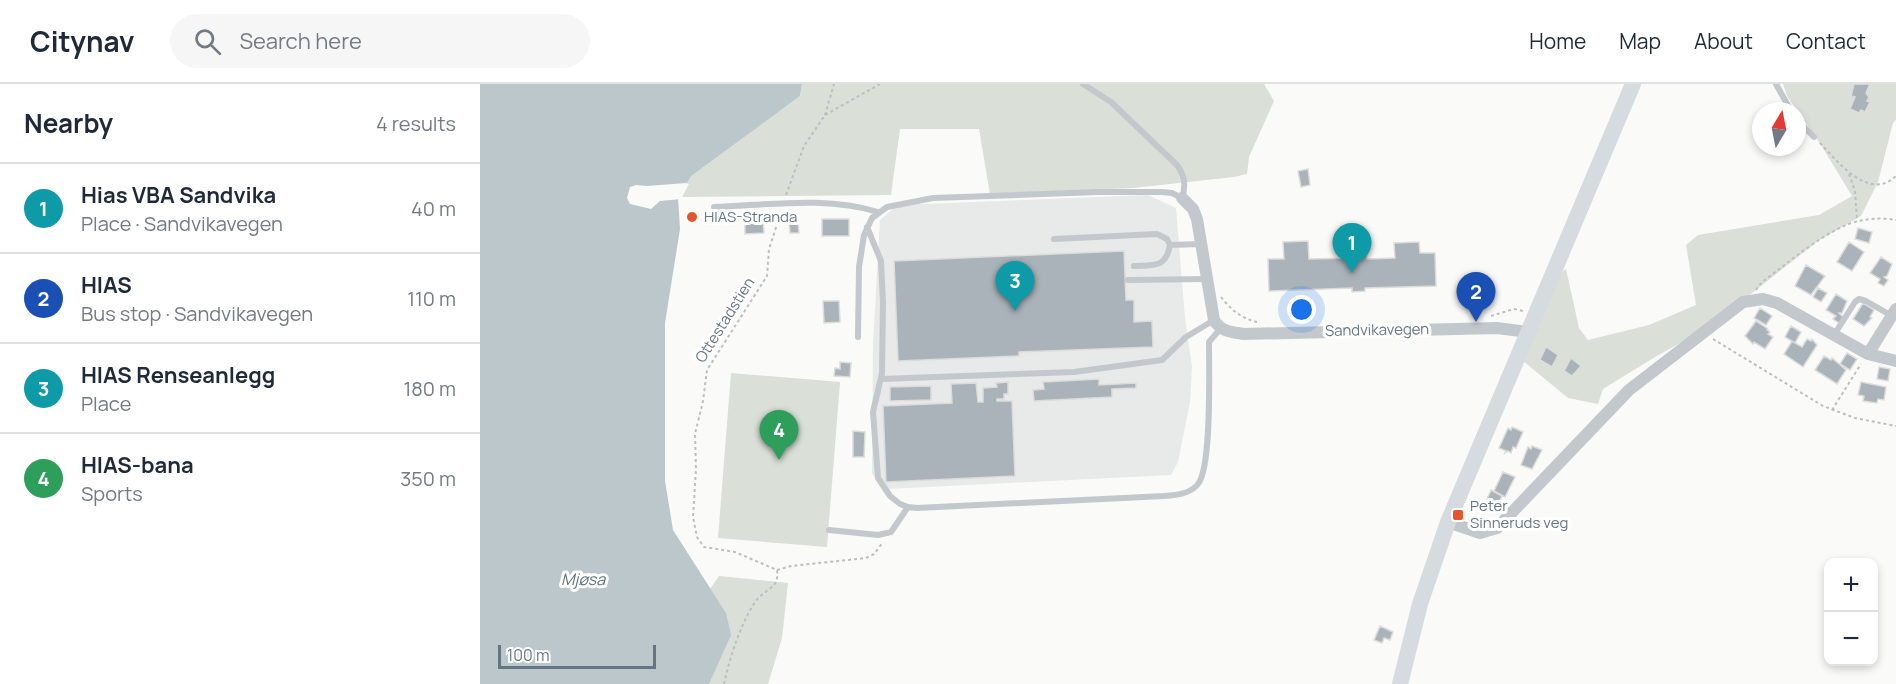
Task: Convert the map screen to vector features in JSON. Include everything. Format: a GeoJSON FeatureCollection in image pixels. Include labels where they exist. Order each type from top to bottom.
{"type":"FeatureCollection","features":[{"type":"Feature","properties":{"kind":"main road"},"geometry":{"type":"LineString","coordinates":[[1400,684],[1420,604],[1448,522],[1633,84]]}},
{"type":"Feature","properties":{"kind":"street"},"geometry":{"type":"LineString","coordinates":[[1182,198],[1195,213],[1218,324]]}},
{"type":"Feature","properties":{"kind":"street"},"geometry":{"type":"LineString","coordinates":[[1448,522],[1480,533],[1497,528],[1629,390],[1731,310],[1749,300],[1763,299],[1777,303],[1868,354],[1896,361]]}},
{"type":"Feature","properties":{"kind":"street"},"geometry":{"type":"LineString","coordinates":[[1868,354],[1894,313]]}},
{"type":"Feature","properties":{"kind":"street","name":"Sandvikavegen"},"geometry":{"type":"LineString","coordinates":[[1218,324],[1227,332],[1244,334],[1497,328],[1528,332]]}},
{"type":"Feature","properties":{"kind":"lane"},"geometry":{"type":"LineString","coordinates":[[858,337],[859,267],[867,227],[878,212],[900,203],[939,198],[1142,191],[1172,194],[1182,198],[1185,181],[1177,165],[1111,102],[1083,84]]}},
{"type":"Feature","properties":{"kind":"lane"},"geometry":{"type":"LineString","coordinates":[[1776,84],[1786,102]]}},
{"type":"Feature","properties":{"kind":"lane"},"geometry":{"type":"LineString","coordinates":[[1806,129],[1814,137]]}},
{"type":"Feature","properties":{"kind":"lane"},"geometry":{"type":"LineString","coordinates":[[714,207],[784,204],[856,205],[878,212]]}},
{"type":"Feature","properties":{"kind":"lane"},"geometry":{"type":"LineString","coordinates":[[867,227],[876,246],[882,272],[881,379],[873,412],[878,478],[890,496],[908,507],[1164,496],[1191,491],[1200,483],[1204,470],[1208,420],[1209,342],[1218,324]]}},
{"type":"Feature","properties":{"kind":"lane"},"geometry":{"type":"LineString","coordinates":[[1054,239],[1157,234],[1167,239],[1170,245],[1165,260],[1160,264],[1134,266]]}},
{"type":"Feature","properties":{"kind":"lane"},"geometry":{"type":"LineString","coordinates":[[1170,245],[1202,244]]}},
{"type":"Feature","properties":{"kind":"lane"},"geometry":{"type":"LineString","coordinates":[[1128,280],[1207,279]]}},
{"type":"Feature","properties":{"kind":"lane"},"geometry":{"type":"LineString","coordinates":[[1833,336],[1859,299],[1894,313]]}},
{"type":"Feature","properties":{"kind":"lane"},"geometry":{"type":"LineString","coordinates":[[881,379],[1074,372],[1162,360],[1186,337],[1218,324]]}},
{"type":"Feature","properties":{"kind":"lane"},"geometry":{"type":"LineString","coordinates":[[829,530],[878,535],[891,532],[908,507]]}},
{"type":"Feature","properties":{"kind":"path"},"geometry":{"type":"LineString","coordinates":[[825,115],[834,84]]}},
{"type":"Feature","properties":{"kind":"path","name":"Ottestadstien"},"geometry":{"type":"LineString","coordinates":[[777,570],[735,552],[704,547],[697,537],[693,517],[696,469],[695,434],[703,401],[706,370],[767,276],[769,249],[804,146],[825,115],[880,84]]}},
{"type":"Feature","properties":{"kind":"path"},"geometry":{"type":"LineString","coordinates":[[1814,137],[1848,172],[1872,183],[1883,183],[1896,176]]}},
{"type":"Feature","properties":{"kind":"path"},"geometry":{"type":"LineString","coordinates":[[1848,172],[1855,191],[1857,221]]}},
{"type":"Feature","properties":{"kind":"path"},"geometry":{"type":"LineString","coordinates":[[1749,300],[1762,282],[1828,235],[1857,221],[1880,218],[1896,220]]}},
{"type":"Feature","properties":{"kind":"path"},"geometry":{"type":"LineString","coordinates":[[1219,293],[1231,310],[1256,322],[1266,322]]}},
{"type":"Feature","properties":{"kind":"path"},"geometry":{"type":"LineString","coordinates":[[1481,316],[1492,316],[1514,309],[1525,312]]}},
{"type":"Feature","properties":{"kind":"path"},"geometry":{"type":"LineString","coordinates":[[1703,332],[1741,358],[1832,410],[1896,426]]}},
{"type":"Feature","properties":{"kind":"path"},"geometry":{"type":"LineString","coordinates":[[1832,410],[1868,354]]}},
{"type":"Feature","properties":{"kind":"path"},"geometry":{"type":"LineString","coordinates":[[724,684],[733,652],[748,614],[757,598],[774,586],[778,576],[777,570],[791,566],[866,558],[874,554],[891,532]]}},
{"type":"Feature","properties":{"kind":"shaded area"},"geometry":{"type":"Polygon","coordinates":[[[802,84],[1264,84],[1274,101],[1249,157],[1247,174],[1234,177],[1133,188],[990,194],[979,129],[900,129],[891,195],[678,197],[690,176],[800,96],[802,84]]]}},
{"type":"Feature","properties":{"kind":"shaded area"},"geometry":{"type":"Polygon","coordinates":[[[1783,84],[1896,84],[1896,120],[1893,123],[1878,182],[1861,216],[1818,241],[1709,327],[1603,389],[1598,404],[1568,398],[1523,361],[1553,278],[1566,269],[1579,328],[1588,340],[1649,325],[1696,305],[1686,245],[1698,235],[1819,215],[1852,196],[1806,123],[1806,102],[1791,102],[1783,84]]]}},
{"type":"Feature","properties":{"kind":"shaded area"},"geometry":{"type":"Polygon","coordinates":[[[1148,195],[1176,208],[1185,318],[1192,367],[1190,402],[1178,462],[1171,475],[887,489],[872,474],[873,344],[880,220],[898,205],[1148,195]]]}},
{"type":"Feature","properties":{"kind":"shaded area"},"geometry":{"type":"Polygon","coordinates":[[[731,373],[840,382],[827,547],[718,538],[731,373]]]}},
{"type":"Feature","properties":{"kind":"shaded area"},"geometry":{"type":"Polygon","coordinates":[[[719,576],[788,583],[782,638],[768,684],[709,684],[726,613],[710,589],[719,576]]]}},
{"type":"Feature","properties":{"kind":"water","name":"Mjøsa"},"geometry":{"type":"Polygon","coordinates":[[[480,84],[802,84],[800,96],[691,176],[678,197],[680,229],[665,323],[665,481],[673,530],[726,613],[731,635],[709,684],[480,684],[480,84]]]}},
{"type":"Feature","properties":{"kind":"pier"},"geometry":{"type":"Polygon","coordinates":[[[689,184],[681,199],[660,201],[651,209],[630,204],[627,198],[630,187],[636,185],[689,184]]]}},
{"type":"Feature","properties":{"kind":"building"},"geometry":{"type":"Polygon","coordinates":[[[1854,84],[1870,84],[1866,93],[1869,97],[1867,101],[1870,102],[1865,112],[1861,110],[1859,113],[1850,109],[1855,97],[1851,96],[1854,84]]]}},
{"type":"Feature","properties":{"kind":"building"},"geometry":{"type":"Polygon","coordinates":[[[1308,169],[1310,185],[1301,187],[1298,171],[1308,169]]]}},
{"type":"Feature","properties":{"kind":"building"},"geometry":{"type":"Polygon","coordinates":[[[822,219],[849,219],[849,236],[822,236],[822,219]]]}},
{"type":"Feature","properties":{"kind":"building"},"geometry":{"type":"Polygon","coordinates":[[[763,220],[764,233],[745,234],[745,221],[763,220]]]}},
{"type":"Feature","properties":{"kind":"building"},"geometry":{"type":"Polygon","coordinates":[[[789,220],[798,220],[799,233],[790,233],[789,220]]]}},
{"type":"Feature","properties":{"kind":"building"},"geometry":{"type":"Polygon","coordinates":[[[1858,228],[1872,232],[1869,243],[1855,239],[1858,228]]]}},
{"type":"Feature","properties":{"kind":"building"},"geometry":{"type":"Polygon","coordinates":[[[1308,241],[1309,259],[1354,258],[1353,243],[1366,243],[1367,259],[1395,258],[1394,243],[1419,242],[1420,253],[1435,253],[1436,286],[1365,288],[1365,291],[1352,292],[1352,288],[1269,291],[1268,259],[1284,259],[1283,242],[1308,241]]]}},
{"type":"Feature","properties":{"kind":"building"},"geometry":{"type":"Polygon","coordinates":[[[1849,242],[1864,252],[1852,271],[1837,262],[1849,242]]]}},
{"type":"Feature","properties":{"kind":"building"},"geometry":{"type":"Polygon","coordinates":[[[1124,251],[1126,300],[1134,300],[1134,322],[1152,321],[1153,347],[1019,352],[1019,356],[898,361],[894,261],[1124,251]]]}},
{"type":"Feature","properties":{"kind":"building"},"geometry":{"type":"Polygon","coordinates":[[[1881,257],[1892,264],[1887,276],[1884,277],[1888,280],[1884,286],[1878,283],[1880,279],[1870,273],[1881,257]]]}},
{"type":"Feature","properties":{"kind":"building"},"geometry":{"type":"Polygon","coordinates":[[[1806,265],[1825,276],[1811,295],[1795,286],[1806,265]]]}},
{"type":"Feature","properties":{"kind":"building"},"geometry":{"type":"Polygon","coordinates":[[[1818,288],[1827,293],[1821,302],[1813,297],[1818,288]]]}},
{"type":"Feature","properties":{"kind":"building"},"geometry":{"type":"Polygon","coordinates":[[[1836,294],[1847,301],[1842,313],[1839,313],[1843,317],[1839,323],[1833,319],[1836,316],[1826,310],[1836,294]]]}},
{"type":"Feature","properties":{"kind":"building"},"geometry":{"type":"Polygon","coordinates":[[[823,301],[839,301],[840,322],[824,323],[823,301]]]}},
{"type":"Feature","properties":{"kind":"building"},"geometry":{"type":"Polygon","coordinates":[[[1863,303],[1874,310],[1870,317],[1872,318],[1864,326],[1853,319],[1863,303]]]}},
{"type":"Feature","properties":{"kind":"building"},"geometry":{"type":"Polygon","coordinates":[[[1760,308],[1772,316],[1766,325],[1754,318],[1760,308]]]}},
{"type":"Feature","properties":{"kind":"building"},"geometry":{"type":"Polygon","coordinates":[[[1756,321],[1768,329],[1770,332],[1768,334],[1773,337],[1765,349],[1754,342],[1753,344],[1745,336],[1756,321]]]}},
{"type":"Feature","properties":{"kind":"building"},"geometry":{"type":"Polygon","coordinates":[[[1791,326],[1801,332],[1795,343],[1785,337],[1791,326]]]}},
{"type":"Feature","properties":{"kind":"building"},"geometry":{"type":"Polygon","coordinates":[[[1807,339],[1811,341],[1812,339],[1817,345],[1803,367],[1784,354],[1792,341],[1802,347],[1807,339]]]}},
{"type":"Feature","properties":{"kind":"building"},"geometry":{"type":"Polygon","coordinates":[[[1546,347],[1558,355],[1552,367],[1540,360],[1546,347]]]}},
{"type":"Feature","properties":{"kind":"building"},"geometry":{"type":"Polygon","coordinates":[[[1847,353],[1857,359],[1850,370],[1840,364],[1847,353]]]}},
{"type":"Feature","properties":{"kind":"building"},"geometry":{"type":"Polygon","coordinates":[[[1824,356],[1831,360],[1832,358],[1846,370],[1837,384],[1815,370],[1824,356]]]}},
{"type":"Feature","properties":{"kind":"building"},"geometry":{"type":"Polygon","coordinates":[[[1571,358],[1581,366],[1572,376],[1564,371],[1571,358]]]}},
{"type":"Feature","properties":{"kind":"building"},"geometry":{"type":"Polygon","coordinates":[[[840,362],[851,363],[850,377],[834,376],[835,368],[840,369],[840,362]]]}},
{"type":"Feature","properties":{"kind":"building"},"geometry":{"type":"Polygon","coordinates":[[[1879,367],[1890,369],[1888,381],[1877,379],[1879,367]]]}},
{"type":"Feature","properties":{"kind":"building"},"geometry":{"type":"Polygon","coordinates":[[[1099,379],[1099,385],[1136,383],[1136,388],[1112,389],[1112,397],[1034,401],[1033,390],[1044,389],[1043,382],[1099,379]]]}},
{"type":"Feature","properties":{"kind":"building"},"geometry":{"type":"Polygon","coordinates":[[[1008,382],[1008,394],[1004,394],[1004,399],[997,399],[997,401],[1012,401],[1015,476],[886,482],[883,406],[952,403],[951,384],[976,383],[978,402],[983,402],[983,388],[997,387],[996,383],[1008,382]]]}},
{"type":"Feature","properties":{"kind":"building"},"geometry":{"type":"Polygon","coordinates":[[[1861,382],[1886,387],[1884,400],[1878,399],[1877,403],[1863,401],[1864,396],[1858,395],[1861,382]]]}},
{"type":"Feature","properties":{"kind":"building"},"geometry":{"type":"Polygon","coordinates":[[[931,386],[931,400],[890,401],[890,387],[931,386]]]}},
{"type":"Feature","properties":{"kind":"building"},"geometry":{"type":"Polygon","coordinates":[[[1512,427],[1523,432],[1516,448],[1513,447],[1511,453],[1508,451],[1505,453],[1506,451],[1499,448],[1508,428],[1511,430],[1512,427]]]}},
{"type":"Feature","properties":{"kind":"building"},"geometry":{"type":"Polygon","coordinates":[[[853,431],[865,432],[864,457],[853,457],[853,431]]]}},
{"type":"Feature","properties":{"kind":"building"},"geometry":{"type":"Polygon","coordinates":[[[1532,446],[1542,450],[1532,469],[1521,465],[1528,447],[1531,449],[1532,446]]]}},
{"type":"Feature","properties":{"kind":"building"},"geometry":{"type":"Polygon","coordinates":[[[1503,472],[1515,477],[1505,497],[1494,491],[1503,472]]]}},
{"type":"Feature","properties":{"kind":"building"},"geometry":{"type":"Polygon","coordinates":[[[1491,490],[1502,496],[1498,504],[1487,499],[1491,490]]]}},
{"type":"Feature","properties":{"kind":"building"},"geometry":{"type":"Polygon","coordinates":[[[1380,626],[1393,632],[1390,640],[1384,638],[1382,643],[1374,640],[1380,626]]]}},
{"type":"Feature","properties":{"kind":"place","name":"HIAS-Stranda"},"geometry":{"type":"Point","coordinates":[692,217]}},
{"type":"Feature","properties":{"kind":"place","name":"Hias VBA Sandvika"},"geometry":{"type":"Point","coordinates":[1352,273]}},
{"type":"Feature","properties":{"kind":"place","name":"HIAS Renseanlegg"},"geometry":{"type":"Point","coordinates":[1015,311]}},
{"type":"Feature","properties":{"kind":"place","name":"HIAS"},"geometry":{"type":"Point","coordinates":[1476,322]}},
{"type":"Feature","properties":{"kind":"place","name":"HIAS-bana"},"geometry":{"type":"Point","coordinates":[779,460]}},
{"type":"Feature","properties":{"kind":"place","name":"Peter Sinneruds veg"},"geometry":{"type":"Point","coordinates":[1458,515]}}]}
